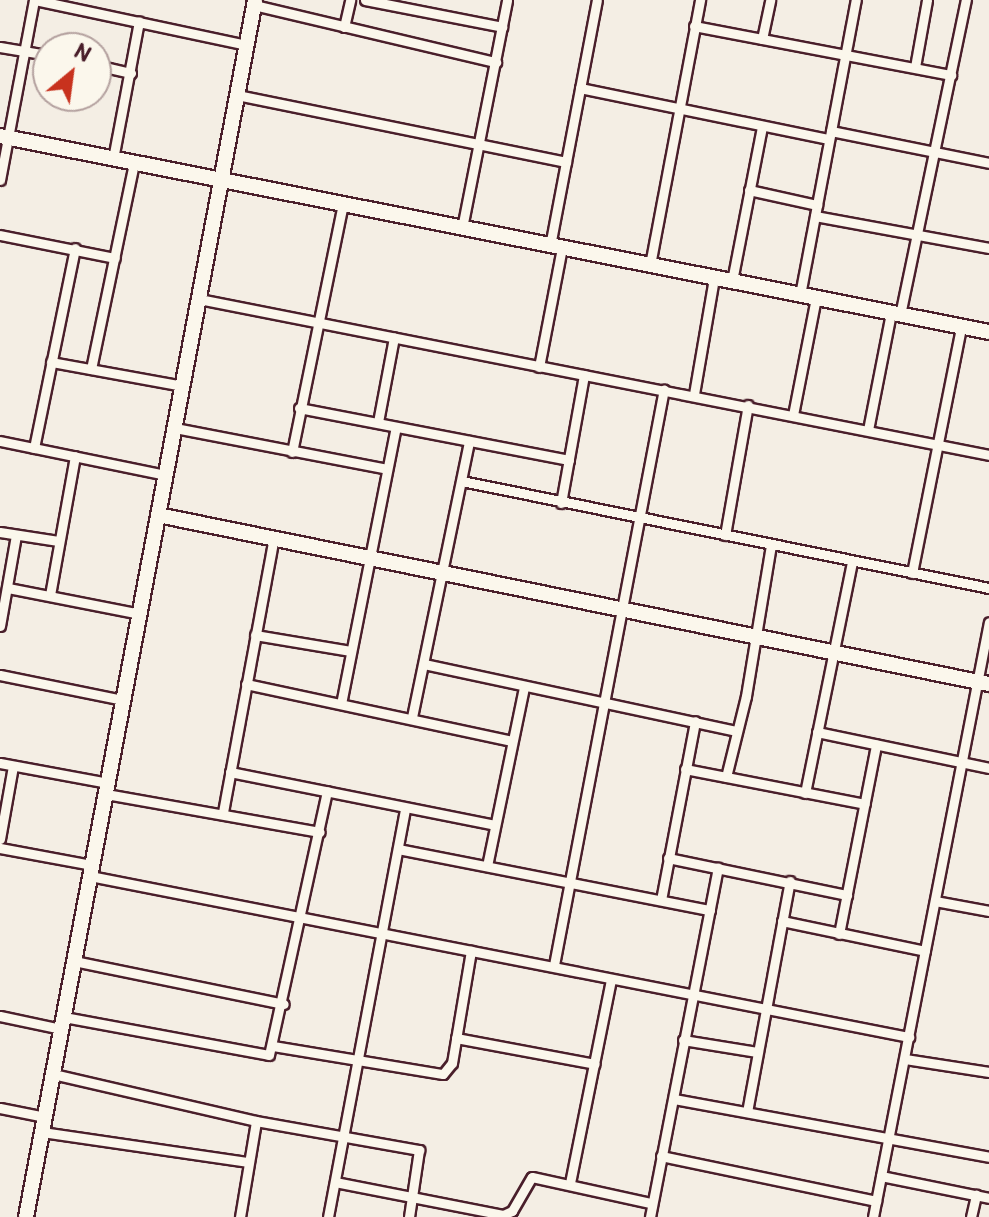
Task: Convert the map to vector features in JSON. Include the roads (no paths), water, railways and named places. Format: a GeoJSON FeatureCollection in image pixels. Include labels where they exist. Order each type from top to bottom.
{"type":"FeatureCollection","features":[{"type":"Feature","properties":{"kind":"street"},"geometry":{"type":"LineString","coordinates":[[0,180],[4,137],[35,0],[247,45]]}},
{"type":"Feature","properties":{"kind":"street"},"geometry":{"type":"LineString","coordinates":[[344,27],[350,0]]}},
{"type":"Feature","properties":{"kind":"street"},"geometry":{"type":"LineString","coordinates":[[365,0],[502,27]]}},
{"type":"Feature","properties":{"kind":"street"},"geometry":{"type":"LineString","coordinates":[[462,228],[507,0]]}},
{"type":"Feature","properties":{"kind":"street"},"geometry":{"type":"LineString","coordinates":[[539,367],[566,162],[597,0]]}},
{"type":"Feature","properties":{"kind":"street"},"geometry":{"type":"LineString","coordinates":[[650,265],[677,108],[700,0]]}},
{"type":"Feature","properties":{"kind":"street"},"geometry":{"type":"LineString","coordinates":[[762,39],[770,0]]}},
{"type":"Feature","properties":{"kind":"street"},"geometry":{"type":"LineString","coordinates":[[800,295],[856,0]]}},
{"type":"Feature","properties":{"kind":"street"},"geometry":{"type":"LineString","coordinates":[[915,67],[927,0]]}},
{"type":"Feature","properties":{"kind":"street"},"geometry":{"type":"LineString","coordinates":[[868,430],[916,233],[966,0]]}},
{"type":"Feature","properties":{"kind":"street"},"geometry":{"type":"LineString","coordinates":[[33,1217],[26,1216],[255,3],[496,62]]}},
{"type":"Feature","properties":{"kind":"street"},"geometry":{"type":"LineString","coordinates":[[113,159],[139,21]]}},
{"type":"Feature","properties":{"kind":"street"},"geometry":{"type":"LineString","coordinates":[[694,26],[951,75]]}},
{"type":"Feature","properties":{"kind":"street"},"geometry":{"type":"LineString","coordinates":[[0,47],[32,52]]}},
{"type":"Feature","properties":{"kind":"street"},"geometry":{"type":"LineString","coordinates":[[112,69],[131,73]]}},
{"type":"Feature","properties":{"kind":"street"},"geometry":{"type":"LineString","coordinates":[[580,88],[762,126],[989,163]]}},
{"type":"Feature","properties":{"kind":"street"},"geometry":{"type":"LineString","coordinates":[[237,95],[566,162]]}},
{"type":"Feature","properties":{"kind":"street"},"geometry":{"type":"LineString","coordinates":[[732,281],[762,126]]}},
{"type":"Feature","properties":{"kind":"street"},"geometry":{"type":"LineString","coordinates":[[4,137],[989,332]]}},
{"type":"Feature","properties":{"kind":"street"},"geometry":{"type":"LineString","coordinates":[[91,369],[134,163]]}},
{"type":"Feature","properties":{"kind":"street"},"geometry":{"type":"LineString","coordinates":[[749,190],[817,205]]}},
{"type":"Feature","properties":{"kind":"street"},"geometry":{"type":"LineString","coordinates":[[292,452],[316,321],[343,204]]}},
{"type":"Feature","properties":{"kind":"street"},"geometry":{"type":"LineString","coordinates":[[815,216],[989,248]]}},
{"type":"Feature","properties":{"kind":"street"},"geometry":{"type":"LineString","coordinates":[[0,235],[115,258]]}},
{"type":"Feature","properties":{"kind":"street"},"geometry":{"type":"LineString","coordinates":[[34,448],[75,248]]}},
{"type":"Feature","properties":{"kind":"street"},"geometry":{"type":"LineString","coordinates":[[694,394],[714,278]]}},
{"type":"Feature","properties":{"kind":"street"},"geometry":{"type":"LineString","coordinates":[[793,415],[816,298]]}},
{"type":"Feature","properties":{"kind":"street"},"geometry":{"type":"LineString","coordinates":[[199,299],[539,367],[694,394],[989,455]]}},
{"type":"Feature","properties":{"kind":"street"},"geometry":{"type":"LineString","coordinates":[[912,573],[961,327]]}},
{"type":"Feature","properties":{"kind":"street"},"geometry":{"type":"LineString","coordinates":[[378,422],[394,337]]}},
{"type":"Feature","properties":{"kind":"street"},"geometry":{"type":"LineString","coordinates":[[51,362],[183,386]]}},
{"type":"Feature","properties":{"kind":"street"},"geometry":{"type":"LineString","coordinates":[[561,503],[584,375]]}},
{"type":"Feature","properties":{"kind":"street"},"geometry":{"type":"LineString","coordinates":[[554,965],[567,883],[664,389]]}},
{"type":"Feature","properties":{"kind":"street"},"geometry":{"type":"LineString","coordinates":[[725,535],[748,405]]}},
{"type":"Feature","properties":{"kind":"street"},"geometry":{"type":"LineString","coordinates":[[299,408],[569,460]]}},
{"type":"Feature","properties":{"kind":"street"},"geometry":{"type":"LineString","coordinates":[[341,704],[396,427]]}},
{"type":"Feature","properties":{"kind":"street"},"geometry":{"type":"LineString","coordinates":[[175,428],[387,469]]}},
{"type":"Feature","properties":{"kind":"street"},"geometry":{"type":"LineString","coordinates":[[0,441],[166,475]]}},
{"type":"Feature","properties":{"kind":"street"},"geometry":{"type":"LineString","coordinates":[[412,717],[469,441]]}},
{"type":"Feature","properties":{"kind":"street"},"geometry":{"type":"LineString","coordinates":[[50,595],[75,456]]}},
{"type":"Feature","properties":{"kind":"street"},"geometry":{"type":"LineString","coordinates":[[462,481],[989,588]]}},
{"type":"Feature","properties":{"kind":"street"},"geometry":{"type":"LineString","coordinates":[[158,515],[984,683]]}},
{"type":"Feature","properties":{"kind":"street"},"geometry":{"type":"LineString","coordinates":[[0,532],[58,541]]}},
{"type":"Feature","properties":{"kind":"street"},"geometry":{"type":"LineString","coordinates":[[0,626],[16,535]]}},
{"type":"Feature","properties":{"kind":"street"},"geometry":{"type":"LineString","coordinates":[[223,812],[274,538]]}},
{"type":"Feature","properties":{"kind":"street"},"geometry":{"type":"LineString","coordinates":[[726,777],[757,636],[771,545]]}},
{"type":"Feature","properties":{"kind":"street"},"geometry":{"type":"LineString","coordinates":[[805,793],[836,653],[852,561]]}},
{"type":"Feature","properties":{"kind":"street"},"geometry":{"type":"LineString","coordinates":[[8,588],[140,614]]}},
{"type":"Feature","properties":{"kind":"street"},"geometry":{"type":"LineString","coordinates":[[873,1217],[959,762],[984,683],[989,622]]}},
{"type":"Feature","properties":{"kind":"street"},"geometry":{"type":"LineString","coordinates":[[255,635],[351,651]]}},
{"type":"Feature","properties":{"kind":"street"},"geometry":{"type":"LineString","coordinates":[[424,664],[737,731]]}},
{"type":"Feature","properties":{"kind":"street"},"geometry":{"type":"LineString","coordinates":[[0,675],[123,700]]}},
{"type":"Feature","properties":{"kind":"street"},"geometry":{"type":"LineString","coordinates":[[246,684],[412,717],[512,741]]}},
{"type":"Feature","properties":{"kind":"street"},"geometry":{"type":"LineString","coordinates":[[487,866],[524,687]]}},
{"type":"Feature","properties":{"kind":"street"},"geometry":{"type":"LineString","coordinates":[[661,900],[695,721]]}},
{"type":"Feature","properties":{"kind":"street"},"geometry":{"type":"LineString","coordinates":[[817,732],[989,768]]}},
{"type":"Feature","properties":{"kind":"street"},"geometry":{"type":"LineString","coordinates":[[839,934],[876,745]]}},
{"type":"Feature","properties":{"kind":"street"},"geometry":{"type":"LineString","coordinates":[[0,763],[320,832]]}},
{"type":"Feature","properties":{"kind":"street"},"geometry":{"type":"LineString","coordinates":[[0,839],[13,766]]}},
{"type":"Feature","properties":{"kind":"street"},"geometry":{"type":"LineString","coordinates":[[685,769],[865,804]]}},
{"type":"Feature","properties":{"kind":"street"},"geometry":{"type":"LineString","coordinates":[[230,772],[495,825]]}},
{"type":"Feature","properties":{"kind":"street"},"geometry":{"type":"LineString","coordinates":[[0,1016],[63,1023],[260,1057],[269,1055],[284,1004],[327,791]]}},
{"type":"Feature","properties":{"kind":"street"},"geometry":{"type":"LineString","coordinates":[[328,1217],[405,808]]}},
{"type":"Feature","properties":{"kind":"street"},"geometry":{"type":"LineString","coordinates":[[0,848],[382,936],[554,965],[690,997],[909,1037]]}},
{"type":"Feature","properties":{"kind":"street"},"geometry":{"type":"LineString","coordinates":[[398,849],[710,910]]}},
{"type":"Feature","properties":{"kind":"street"},"geometry":{"type":"LineString","coordinates":[[668,858],[847,895]]}},
{"type":"Feature","properties":{"kind":"street"},"geometry":{"type":"LineString","coordinates":[[650,1217],[650,1203],[674,1099],[690,997],[718,868]]}},
{"type":"Feature","properties":{"kind":"street"},"geometry":{"type":"LineString","coordinates":[[747,1112],[790,881]]}},
{"type":"Feature","properties":{"kind":"street"},"geometry":{"type":"LineString","coordinates":[[935,901],[989,911]]}},
{"type":"Feature","properties":{"kind":"street"},"geometry":{"type":"LineString","coordinates":[[782,921],[925,951]]}},
{"type":"Feature","properties":{"kind":"street"},"geometry":{"type":"LineString","coordinates":[[273,1046],[434,1077],[448,1071],[471,951]]}},
{"type":"Feature","properties":{"kind":"street"},"geometry":{"type":"LineString","coordinates":[[74,961],[284,1004]]}},
{"type":"Feature","properties":{"kind":"street"},"geometry":{"type":"LineString","coordinates":[[570,1183],[611,980]]}},
{"type":"Feature","properties":{"kind":"street"},"geometry":{"type":"LineString","coordinates":[[456,1038],[595,1064]]}},
{"type":"Feature","properties":{"kind":"street"},"geometry":{"type":"LineString","coordinates":[[683,1040],[757,1052]]}},
{"type":"Feature","properties":{"kind":"street"},"geometry":{"type":"LineString","coordinates":[[905,1059],[989,1072]]}},
{"type":"Feature","properties":{"kind":"street"},"geometry":{"type":"LineString","coordinates":[[53,1074],[256,1121],[419,1150],[409,1217]]}},
{"type":"Feature","properties":{"kind":"street"},"geometry":{"type":"LineString","coordinates":[[674,1099],[989,1157]]}},
{"type":"Feature","properties":{"kind":"street"},"geometry":{"type":"LineString","coordinates":[[0,1108],[44,1124],[247,1162]]}},
{"type":"Feature","properties":{"kind":"street"},"geometry":{"type":"LineString","coordinates":[[240,1217],[256,1121]]}},
{"type":"Feature","properties":{"kind":"street"},"geometry":{"type":"LineString","coordinates":[[661,1156],[876,1201]]}},
{"type":"Feature","properties":{"kind":"street"},"geometry":{"type":"LineString","coordinates":[[881,1176],[989,1198]]}},
{"type":"Feature","properties":{"kind":"street"},"geometry":{"type":"LineString","coordinates":[[335,1182],[503,1215],[512,1211],[529,1178],[570,1183],[650,1203]]}},
{"type":"Feature","properties":{"kind":"street"},"geometry":{"type":"LineString","coordinates":[[971,1217],[976,1195]]}}]}
